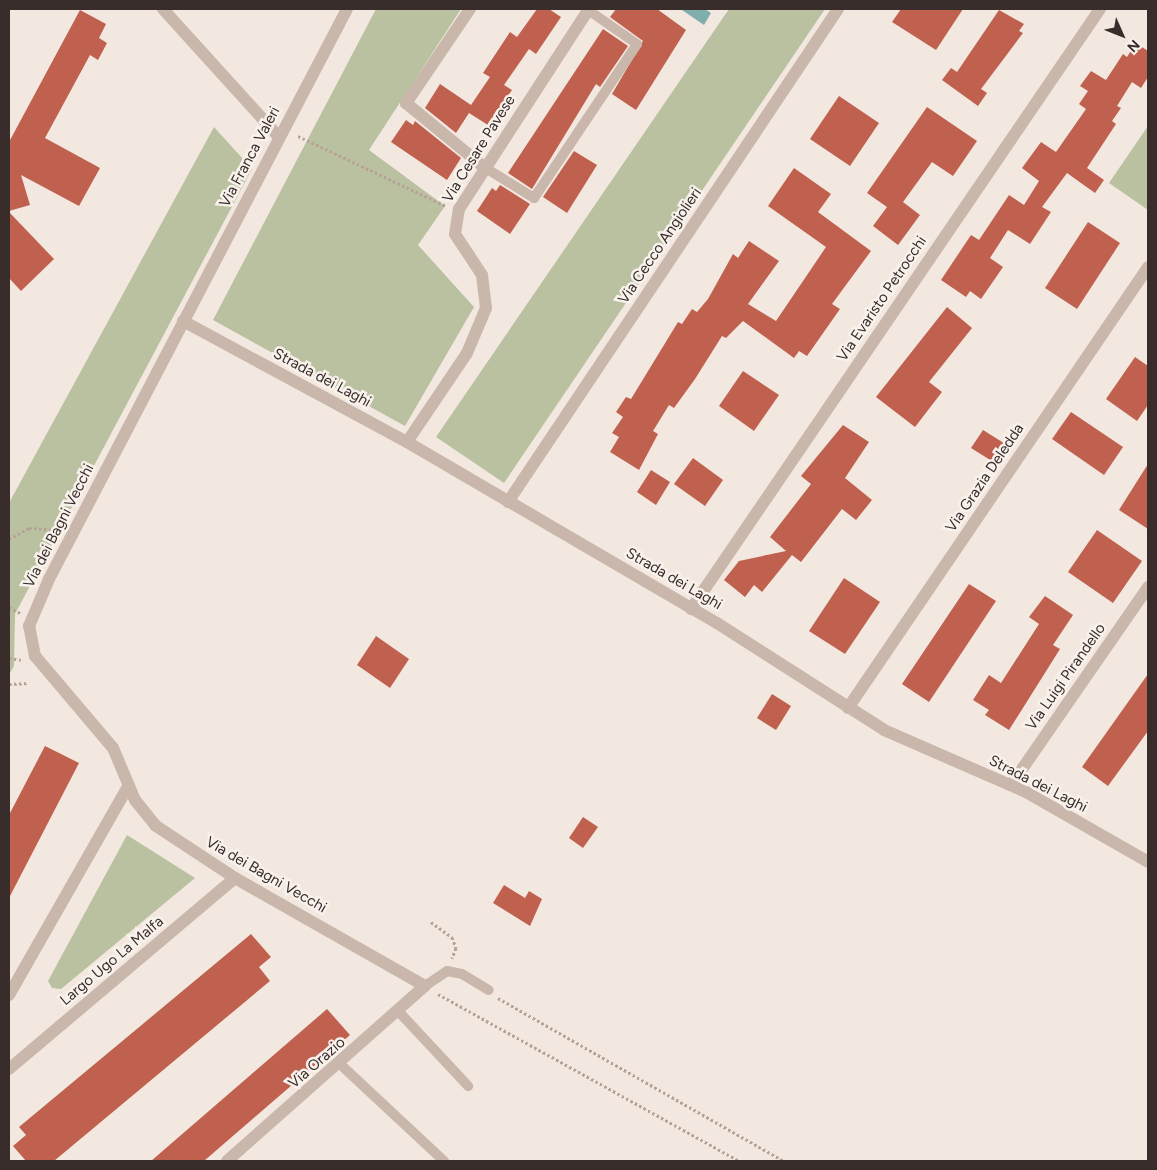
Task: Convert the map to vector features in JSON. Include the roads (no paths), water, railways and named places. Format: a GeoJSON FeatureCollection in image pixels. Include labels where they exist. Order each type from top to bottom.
{"type":"FeatureCollection","features":[{"type":"Feature","properties":{"kind":"street"},"geometry":{"type":"LineString","coordinates":[[163,9],[281,133]]}},
{"type":"Feature","properties":{"kind":"street","name":"Via Franca Valeri"},"geometry":{"type":"LineString","coordinates":[[184,321],[347,9]]}},
{"type":"Feature","properties":{"kind":"street"},"geometry":{"type":"LineString","coordinates":[[470,9],[406,103],[484,167]]}},
{"type":"Feature","properties":{"kind":"street","name":"Via Cecco Angiolieri"},"geometry":{"type":"LineString","coordinates":[[508,502],[838,9]]}},
{"type":"Feature","properties":{"kind":"street","name":"Via Evaristo Petrocchi"},"geometry":{"type":"LineString","coordinates":[[691,608],[1100,9]]}},
{"type":"Feature","properties":{"kind":"street","name":"Via Cesare Pavese"},"geometry":{"type":"LineString","coordinates":[[407,442],[467,353],[486,308],[482,276],[455,234],[459,209],[484,167],[588,10]]}},
{"type":"Feature","properties":{"kind":"street","name":"Via Grazia Deledda"},"geometry":{"type":"LineString","coordinates":[[848,708],[1148,267]]}},
{"type":"Feature","properties":{"kind":"street","name":"Strada dei Laghi"},"geometry":{"type":"LineString","coordinates":[[184,321],[407,442],[691,608],[848,708],[910,744],[1011,785],[1148,862]]}},
{"type":"Feature","properties":{"kind":"street","name":"Via dei Bagni Vecchi"},"geometry":{"type":"LineString","coordinates":[[184,321],[34,612],[30,641],[44,669],[114,748],[128,786],[156,826],[235,878],[426,986]]}},
{"type":"Feature","properties":{"kind":"street","name":"Via Luigi Pirandello"},"geometry":{"type":"LineString","coordinates":[[1011,785],[1148,587]]}},
{"type":"Feature","properties":{"kind":"street"},"geometry":{"type":"LineString","coordinates":[[9,995],[128,786]]}},
{"type":"Feature","properties":{"kind":"street","name":"Largo Ugo La Malfa"},"geometry":{"type":"LineString","coordinates":[[9,1069],[235,878]]}},
{"type":"Feature","properties":{"kind":"street","name":"Via Orazio"},"geometry":{"type":"LineString","coordinates":[[227,1161],[400,1013],[426,986]]}},
{"type":"Feature","properties":{"kind":"lane"},"geometry":{"type":"LineString","coordinates":[[484,167],[534,198],[637,44],[588,10]]}},
{"type":"Feature","properties":{"kind":"lane"},"geometry":{"type":"LineString","coordinates":[[426,986],[447,971],[462,974],[489,990]]}},
{"type":"Feature","properties":{"kind":"lane"},"geometry":{"type":"LineString","coordinates":[[400,1013],[468,1086]]}},
{"type":"Feature","properties":{"kind":"lane"},"geometry":{"type":"LineString","coordinates":[[340,1065],[444,1161]]}},
{"type":"Feature","properties":{"kind":"water"},"geometry":{"type":"Polygon","coordinates":[[[705,9],[711,13],[704,25],[682,10],[705,9]]]}}]}
